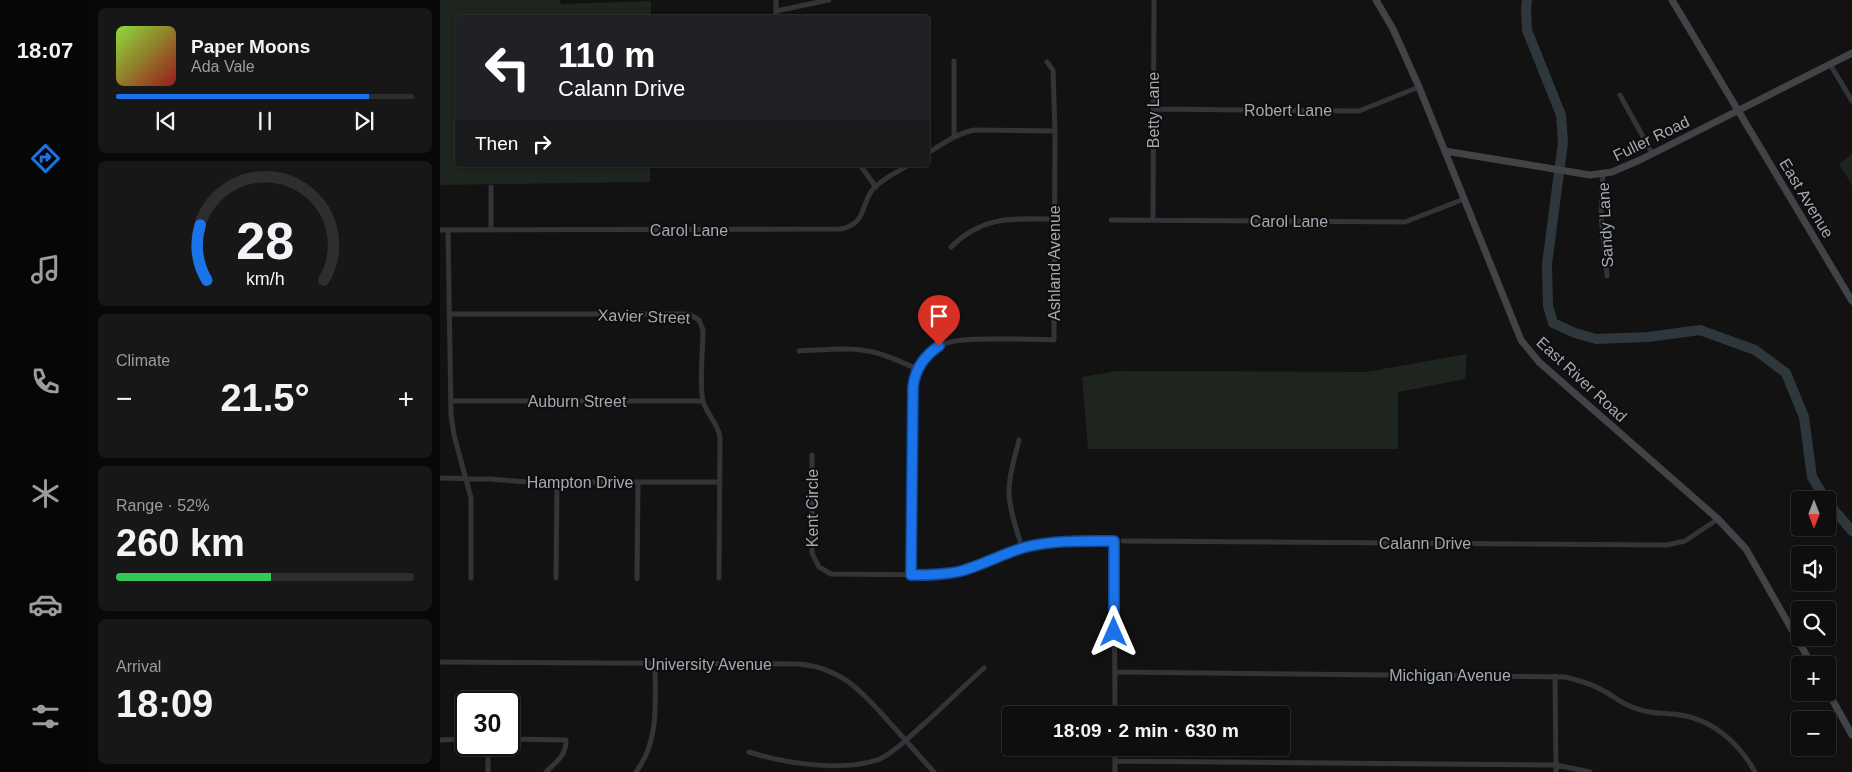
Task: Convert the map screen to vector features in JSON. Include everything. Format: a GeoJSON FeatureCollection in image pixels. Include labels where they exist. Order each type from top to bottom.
{"type":"FeatureCollection","features":[{"type":"Feature","properties":{"kind":"street"},"geometry":{"type":"LineString","coordinates":[[776,0],[776,15]]}},
{"type":"Feature","properties":{"kind":"street"},"geometry":{"type":"LineString","coordinates":[[776,11],[829,0]]}},
{"type":"Feature","properties":{"kind":"street","name":"Betty Lane"},"geometry":{"type":"LineString","coordinates":[[1152,220],[1154,0]]}},
{"type":"Feature","properties":{"kind":"street","name":"East River Road"},"geometry":{"type":"LineString","coordinates":[[1376,0],[1393,29],[1419,87],[1515,328],[1529,352],[1585,404],[1718,519],[1746,549],[1807,656]]}},
{"type":"Feature","properties":{"kind":"street","name":"East Avenue"},"geometry":{"type":"LineString","coordinates":[[1672,0],[1852,301]]}},
{"type":"Feature","properties":{"kind":"street","name":"Fuller Road"},"geometry":{"type":"LineString","coordinates":[[1445,151],[1575,173],[1612,172],[1652,154],[1852,53]]}},
{"type":"Feature","properties":{"kind":"street"},"geometry":{"type":"LineString","coordinates":[[954,61],[954,137]]}},
{"type":"Feature","properties":{"kind":"street","name":"Ashland Avenue"},"geometry":{"type":"LineString","coordinates":[[911,575],[912,394],[917,369],[932,351],[943,344],[956,340],[1054,340],[1055,131],[1053,70],[1047,62]]}},
{"type":"Feature","properties":{"kind":"street"},"geometry":{"type":"LineString","coordinates":[[1830,64],[1852,101]]}},
{"type":"Feature","properties":{"kind":"street","name":"Robert Lane"},"geometry":{"type":"LineString","coordinates":[[1153,109],[1359,111],[1419,87]]}},
{"type":"Feature","properties":{"kind":"street"},"geometry":{"type":"LineString","coordinates":[[1620,94],[1652,154]]}},
{"type":"Feature","properties":{"kind":"street"},"geometry":{"type":"LineString","coordinates":[[930,152],[954,137],[975,130],[1055,131]]}},
{"type":"Feature","properties":{"kind":"street"},"geometry":{"type":"LineString","coordinates":[[861,167],[876,187]]}},
{"type":"Feature","properties":{"kind":"street","name":"Carol Lane"},"geometry":{"type":"LineString","coordinates":[[440,230],[841,229],[852,226],[858,221],[862,216],[869,195],[876,187],[906,167]]}},
{"type":"Feature","properties":{"kind":"street","name":"Sandy Lane"},"geometry":{"type":"LineString","coordinates":[[1602,173],[1601,216],[1607,276]]}},
{"type":"Feature","properties":{"kind":"street"},"geometry":{"type":"LineString","coordinates":[[491,187],[491,230]]}},
{"type":"Feature","properties":{"kind":"street","name":"Carol Lane"},"geometry":{"type":"LineString","coordinates":[[1111,220],[1405,222],[1464,199]]}},
{"type":"Feature","properties":{"kind":"street"},"geometry":{"type":"LineString","coordinates":[[951,247],[968,233],[992,221],[1054,219]]}},
{"type":"Feature","properties":{"kind":"street"},"geometry":{"type":"LineString","coordinates":[[448,230],[451,401],[454,435],[466,478],[472,510],[471,578]]}},
{"type":"Feature","properties":{"kind":"street","name":"Xavier Street"},"geometry":{"type":"LineString","coordinates":[[449,314],[693,315],[699,320],[703,327],[703,401],[719,431],[719,578]]}},
{"type":"Feature","properties":{"kind":"street"},"geometry":{"type":"LineString","coordinates":[[799,351],[844,349],[866,351],[888,357],[917,369]]}},
{"type":"Feature","properties":{"kind":"street","name":"Auburn Street"},"geometry":{"type":"LineString","coordinates":[[451,401],[703,401]]}},
{"type":"Feature","properties":{"kind":"street"},"geometry":{"type":"LineString","coordinates":[[1019,440],[1010,477],[1009,490],[1012,511],[1022,548]]}},
{"type":"Feature","properties":{"kind":"street","name":"Kent Circle"},"geometry":{"type":"LineString","coordinates":[[812,456],[812,553],[819,567],[826,572],[838,575],[911,575]]}},
{"type":"Feature","properties":{"kind":"street","name":"Hampton Drive"},"geometry":{"type":"LineString","coordinates":[[440,478],[557,482],[720,482]]}},
{"type":"Feature","properties":{"kind":"street"},"geometry":{"type":"LineString","coordinates":[[556,578],[557,482]]}},
{"type":"Feature","properties":{"kind":"street"},"geometry":{"type":"LineString","coordinates":[[637,579],[638,482]]}},
{"type":"Feature","properties":{"kind":"street","name":"Calann Drive"},"geometry":{"type":"LineString","coordinates":[[1124,541],[1666,545],[1685,541],[1718,519]]}},
{"type":"Feature","properties":{"kind":"street"},"geometry":{"type":"LineString","coordinates":[[911,575],[937,575],[960,571],[1022,548],[1060,542],[1114,541],[1115,706]]}},
{"type":"Feature","properties":{"kind":"street","name":"University Avenue"},"geometry":{"type":"LineString","coordinates":[[440,662],[799,664],[824,669],[846,679],[859,690],[934,772]]}},
{"type":"Feature","properties":{"kind":"street"},"geometry":{"type":"LineString","coordinates":[[636,772],[646,756],[654,732],[655,663]]}},
{"type":"Feature","properties":{"kind":"street"},"geometry":{"type":"LineString","coordinates":[[749,752],[785,762],[807,765],[852,766],[879,759],[892,752],[906,740],[984,668]]}},
{"type":"Feature","properties":{"kind":"street","name":"Michigan Avenue"},"geometry":{"type":"LineString","coordinates":[[1115,672],[1555,676],[1586,682],[1624,704],[1639,710],[1682,715],[1707,724],[1722,732],[1736,744],[1755,772]]}},
{"type":"Feature","properties":{"kind":"street"},"geometry":{"type":"LineString","coordinates":[[1555,676],[1556,772]]}},
{"type":"Feature","properties":{"kind":"street"},"geometry":{"type":"LineString","coordinates":[[1833,701],[1852,736]]}},
{"type":"Feature","properties":{"kind":"street"},"geometry":{"type":"LineString","coordinates":[[440,740],[455,739]]}},
{"type":"Feature","properties":{"kind":"street"},"geometry":{"type":"LineString","coordinates":[[520,739],[566,740],[564,754],[546,772]]}},
{"type":"Feature","properties":{"kind":"street"},"geometry":{"type":"LineString","coordinates":[[488,756],[488,772]]}},
{"type":"Feature","properties":{"kind":"street"},"geometry":{"type":"LineString","coordinates":[[1115,756],[1115,772]]}},
{"type":"Feature","properties":{"kind":"street"},"geometry":{"type":"LineString","coordinates":[[1115,761],[1556,765],[1590,772]]}},
{"type":"Feature","properties":{"kind":"shaded area"},"geometry":{"type":"Polygon","coordinates":[[[440,0],[560,0],[561,4],[651,1],[651,15],[455,15],[455,167],[650,167],[650,182],[440,185],[440,0]]]}},
{"type":"Feature","properties":{"kind":"shaded area"},"geometry":{"type":"Polygon","coordinates":[[[1852,154],[1852,185],[1839,164],[1852,154]]]}},
{"type":"Feature","properties":{"kind":"shaded area"},"geometry":{"type":"Polygon","coordinates":[[[1467,354],[1465,379],[1398,392],[1398,449],[1088,449],[1082,377],[1117,371],[1366,372],[1467,354]]]}},
{"type":"Feature","properties":{"kind":"waterway"},"geometry":{"type":"LineString","coordinates":[[1527,0],[1527,30],[1561,115],[1563,142],[1547,264],[1548,306],[1553,323],[1575,333],[1596,339],[1648,337],[1700,330],[1755,350],[1786,373],[1804,417],[1812,477],[1821,491]]}},
{"type":"Feature","properties":{"kind":"waterway"},"geometry":{"type":"LineString","coordinates":[[1836,512],[1852,531]]}},
{"type":"Feature","properties":{"kind":"route"},"geometry":{"type":"LineString","coordinates":[[939,346],[922,361],[913,387],[911,575],[937,575],[960,571],[1026,547],[1043,544],[1077,541],[1114,541],[1114,632]]}}]}
